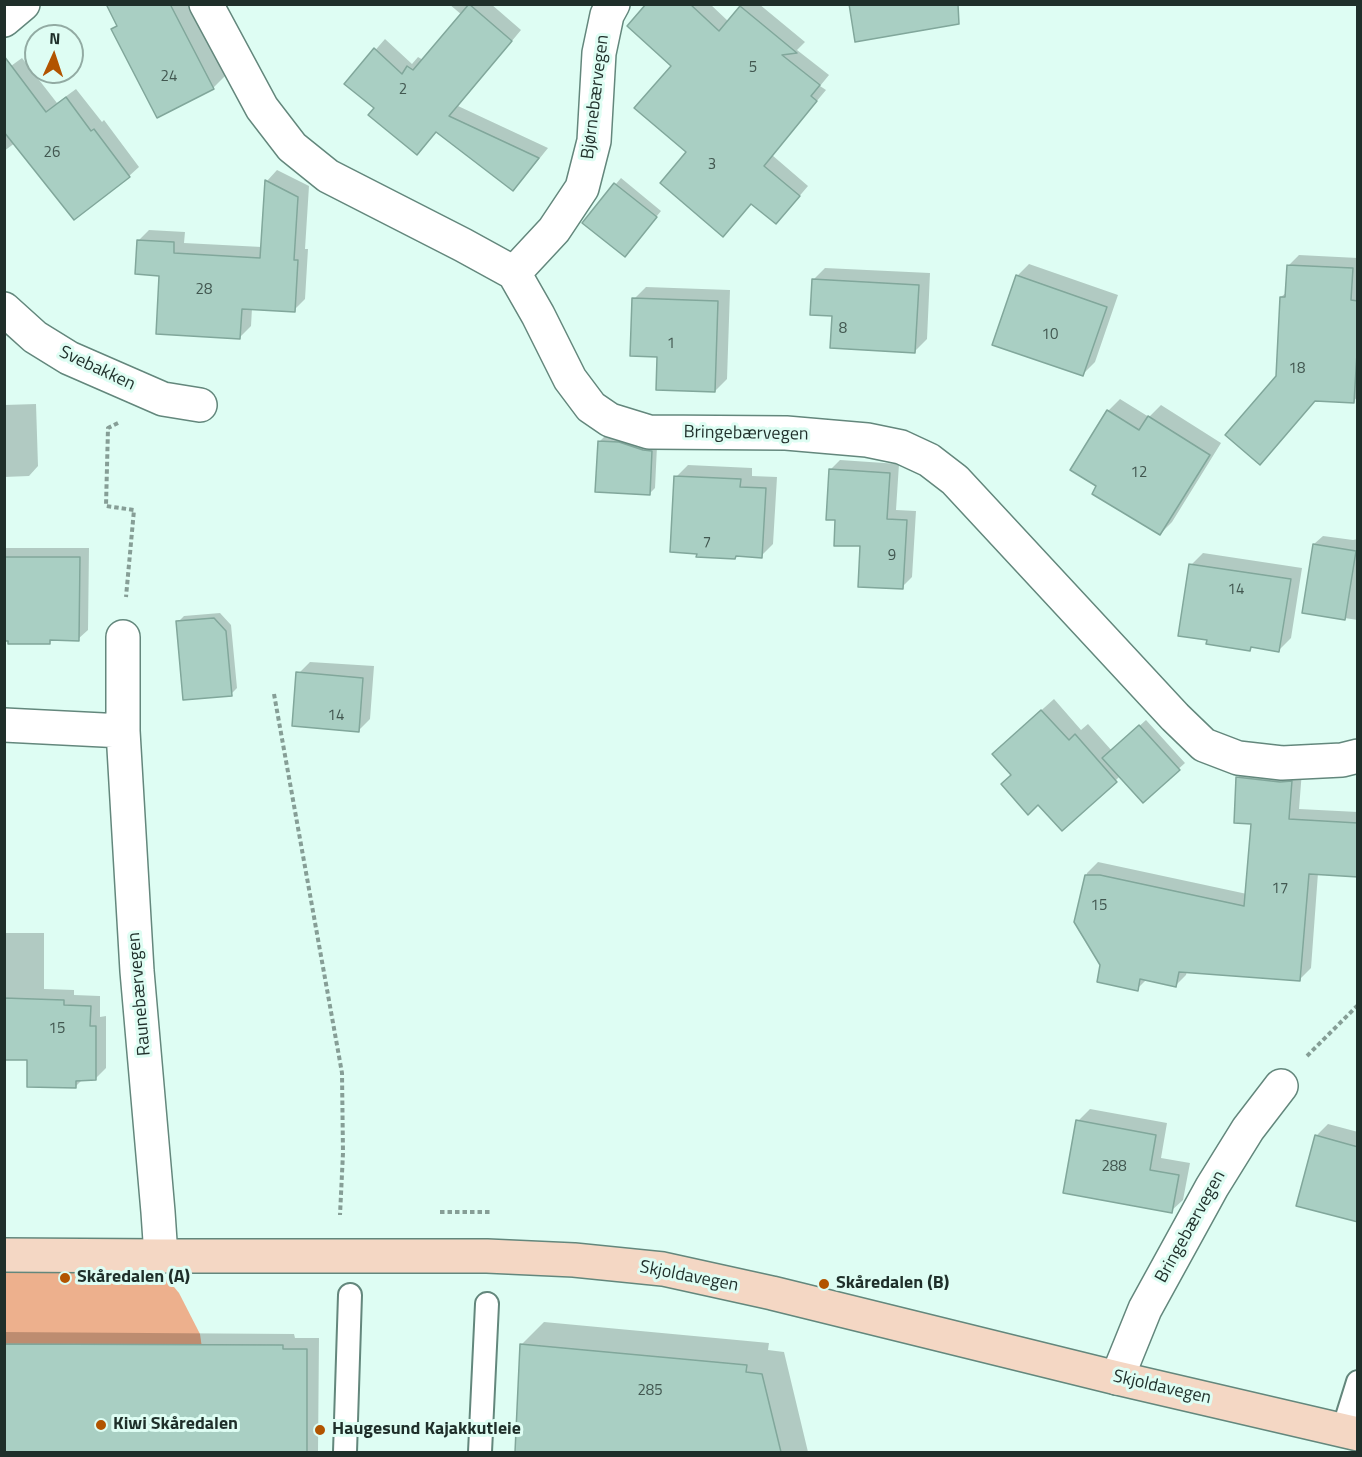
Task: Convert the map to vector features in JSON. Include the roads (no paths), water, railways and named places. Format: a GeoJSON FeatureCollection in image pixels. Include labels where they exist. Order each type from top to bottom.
{"type":"FeatureCollection","features":[{"type":"Feature","properties":{"kind":"main road","name":"Skjoldavegen"},"geometry":{"type":"LineString","coordinates":[[4,1255],[487,1256],[574,1260],[663,1269],[1350,1432]]}},
{"type":"Feature","properties":{"kind":"street"},"geometry":{"type":"LineString","coordinates":[[4,20],[23,4]]}},
{"type":"Feature","properties":{"kind":"street"},"geometry":{"type":"LineString","coordinates":[[206,4],[262,108],[292,147],[328,176],[514,273]]}},
{"type":"Feature","properties":{"kind":"street","name":"Bjørnebærvegen"},"geometry":{"type":"LineString","coordinates":[[514,273],[554,230],[582,188],[594,141],[599,53],[607,15],[613,4]]}},
{"type":"Feature","properties":{"kind":"street","name":"Bringebærvegen"},"geometry":{"type":"LineString","coordinates":[[514,273],[570,379],[591,407],[610,420],[649,432],[786,433],[867,440],[902,447],[929,460],[955,480],[1166,708],[1204,745],[1239,758],[1282,763],[1342,760],[1358,756]]}},
{"type":"Feature","properties":{"kind":"street","name":"Svebakken"},"geometry":{"type":"LineString","coordinates":[[4,309],[34,337],[69,358],[163,399],[200,405]]}},
{"type":"Feature","properties":{"kind":"street","name":"Raunebærvegen"},"geometry":{"type":"LineString","coordinates":[[123,637],[123,730],[137,970],[161,1256]]}},
{"type":"Feature","properties":{"kind":"street"},"geometry":{"type":"LineString","coordinates":[[4,725],[123,730]]}},
{"type":"Feature","properties":{"kind":"street","name":"Bringebærvegen"},"geometry":{"type":"LineString","coordinates":[[1117,1378],[1146,1309],[1212,1187],[1248,1129],[1281,1086]]}},
{"type":"Feature","properties":{"kind":"lane"},"geometry":{"type":"LineString","coordinates":[[345,1452],[350,1295]]}},
{"type":"Feature","properties":{"kind":"lane"},"geometry":{"type":"LineString","coordinates":[[480,1452],[487,1304]]}},
{"type":"Feature","properties":{"kind":"lane"},"geometry":{"type":"LineString","coordinates":[[1350,1432],[1358,1382]]}},
{"type":"Feature","properties":{"kind":"place","name":"Skåredalen (A)"},"geometry":{"type":"Point","coordinates":[65,1278]}},
{"type":"Feature","properties":{"kind":"place","name":"Skåredalen (B)"},"geometry":{"type":"Point","coordinates":[824,1284]}},
{"type":"Feature","properties":{"kind":"place","name":"Kiwi Skåredalen"},"geometry":{"type":"Point","coordinates":[101,1425]}},
{"type":"Feature","properties":{"kind":"place","name":"Haugesund Kajakkutleie"},"geometry":{"type":"Point","coordinates":[320,1430]}}]}
